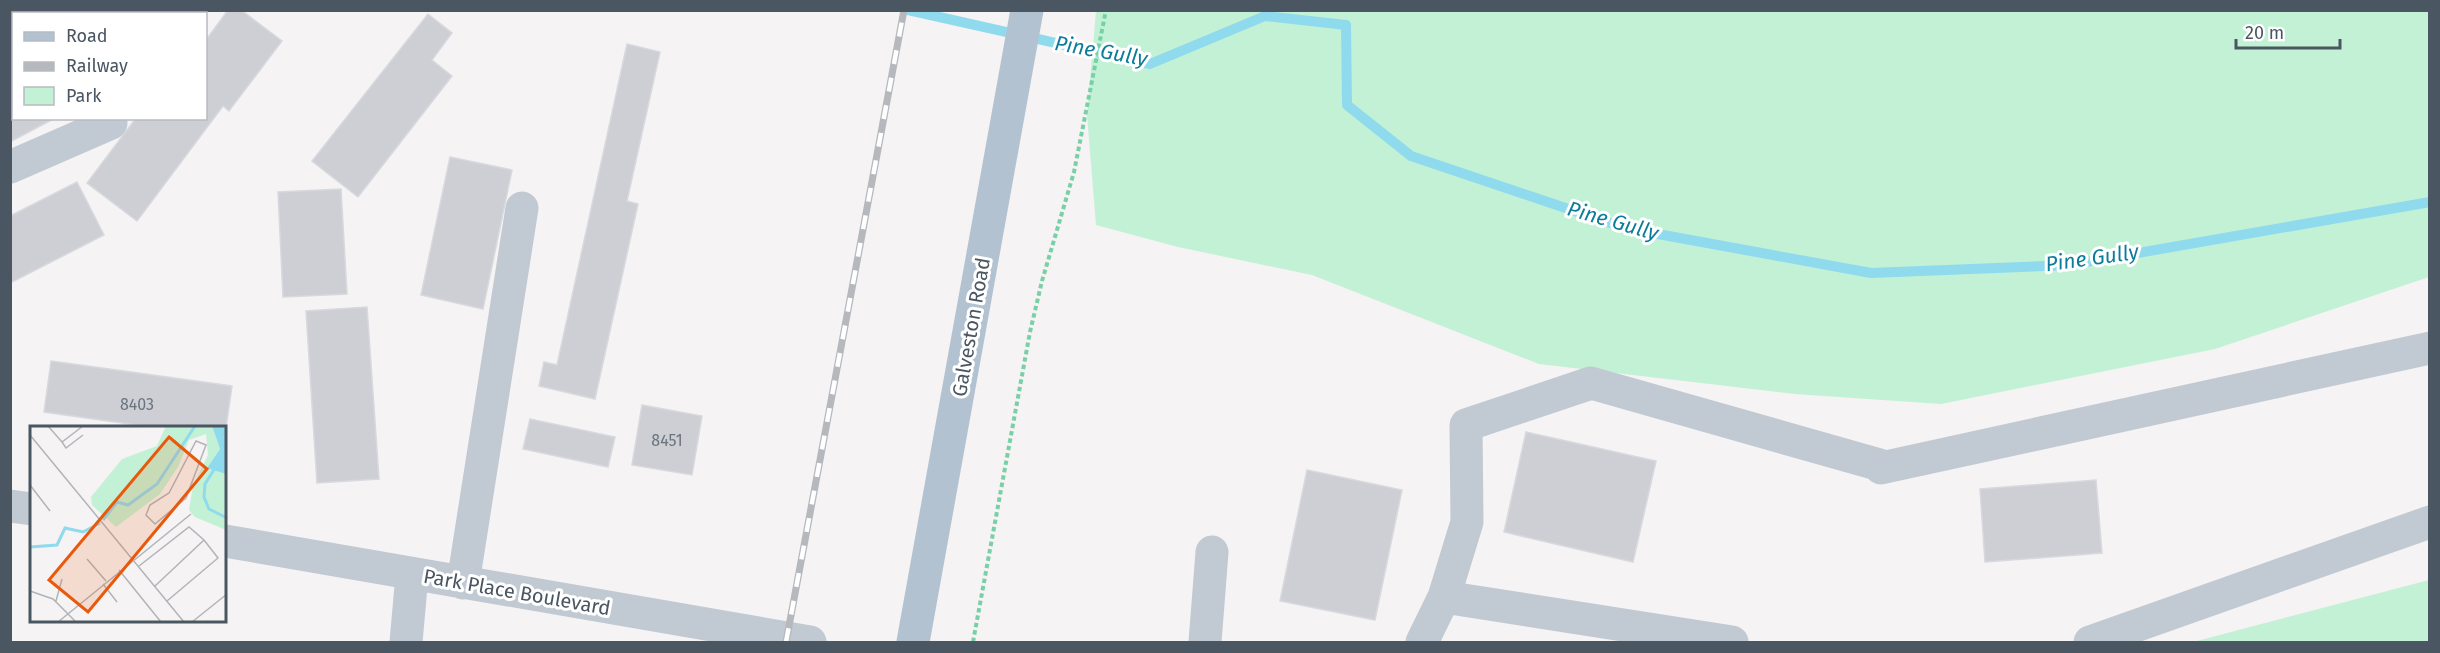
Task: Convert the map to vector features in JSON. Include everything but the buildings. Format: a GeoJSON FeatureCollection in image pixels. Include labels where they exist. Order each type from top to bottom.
{"type":"FeatureCollection","features":[{"type":"Feature","properties":{"kind":"main road","name":"Galveston Road"},"geometry":{"type":"LineString","coordinates":[[913,642],[1027,10]]}},
{"type":"Feature","properties":{"kind":"street"},"geometry":{"type":"LineString","coordinates":[[10,167],[111,123]]}},
{"type":"Feature","properties":{"kind":"street"},"geometry":{"type":"LineString","coordinates":[[463,583],[522,208]]}},
{"type":"Feature","properties":{"kind":"street"},"geometry":{"type":"LineString","coordinates":[[1422,642],[1444,597],[1467,522],[1466,425],[1591,383],[1880,465],[1881,468],[2430,348]]}},
{"type":"Feature","properties":{"kind":"street"},"geometry":{"type":"LineString","coordinates":[[10,506],[30,509]]}},
{"type":"Feature","properties":{"kind":"street"},"geometry":{"type":"LineString","coordinates":[[2090,642],[2430,522]]}},
{"type":"Feature","properties":{"kind":"street","name":"Park Place Boulevard"},"geometry":{"type":"LineString","coordinates":[[226,541],[463,583],[677,631],[810,642]]}},
{"type":"Feature","properties":{"kind":"street"},"geometry":{"type":"LineString","coordinates":[[1204,642],[1212,552]]}},
{"type":"Feature","properties":{"kind":"street"},"geometry":{"type":"LineString","coordinates":[[406,642],[412,574]]}},
{"type":"Feature","properties":{"kind":"street"},"geometry":{"type":"LineString","coordinates":[[1444,597],[1732,642]]}},
{"type":"Feature","properties":{"kind":"path"},"geometry":{"type":"LineString","coordinates":[[973,642],[1030,332],[1042,281],[1074,172],[1106,10]]}},
{"type":"Feature","properties":{"kind":"green space"},"geometry":{"type":"Polygon","coordinates":[[[1096,11],[2429,11],[2429,277],[2215,349],[1941,404],[1795,394],[1539,364],[1312,275],[1178,247],[1096,225],[1087,115],[1096,11]]]}},
{"type":"Feature","properties":{"kind":"green space"},"geometry":{"type":"Polygon","coordinates":[[[2429,580],[2429,642],[2193,642],[2429,580]]]}},
{"type":"Feature","properties":{"kind":"waterway","name":"Pine Gully"},"geometry":{"type":"LineString","coordinates":[[908,10],[1150,64],[1265,16],[1346,25],[1347,105],[1411,156],[1625,228],[1871,273],[2069,265],[2430,202]]}},
{"type":"Feature","properties":{"kind":"railway"},"geometry":{"type":"LineString","coordinates":[[786,642],[904,10]]}}]}
